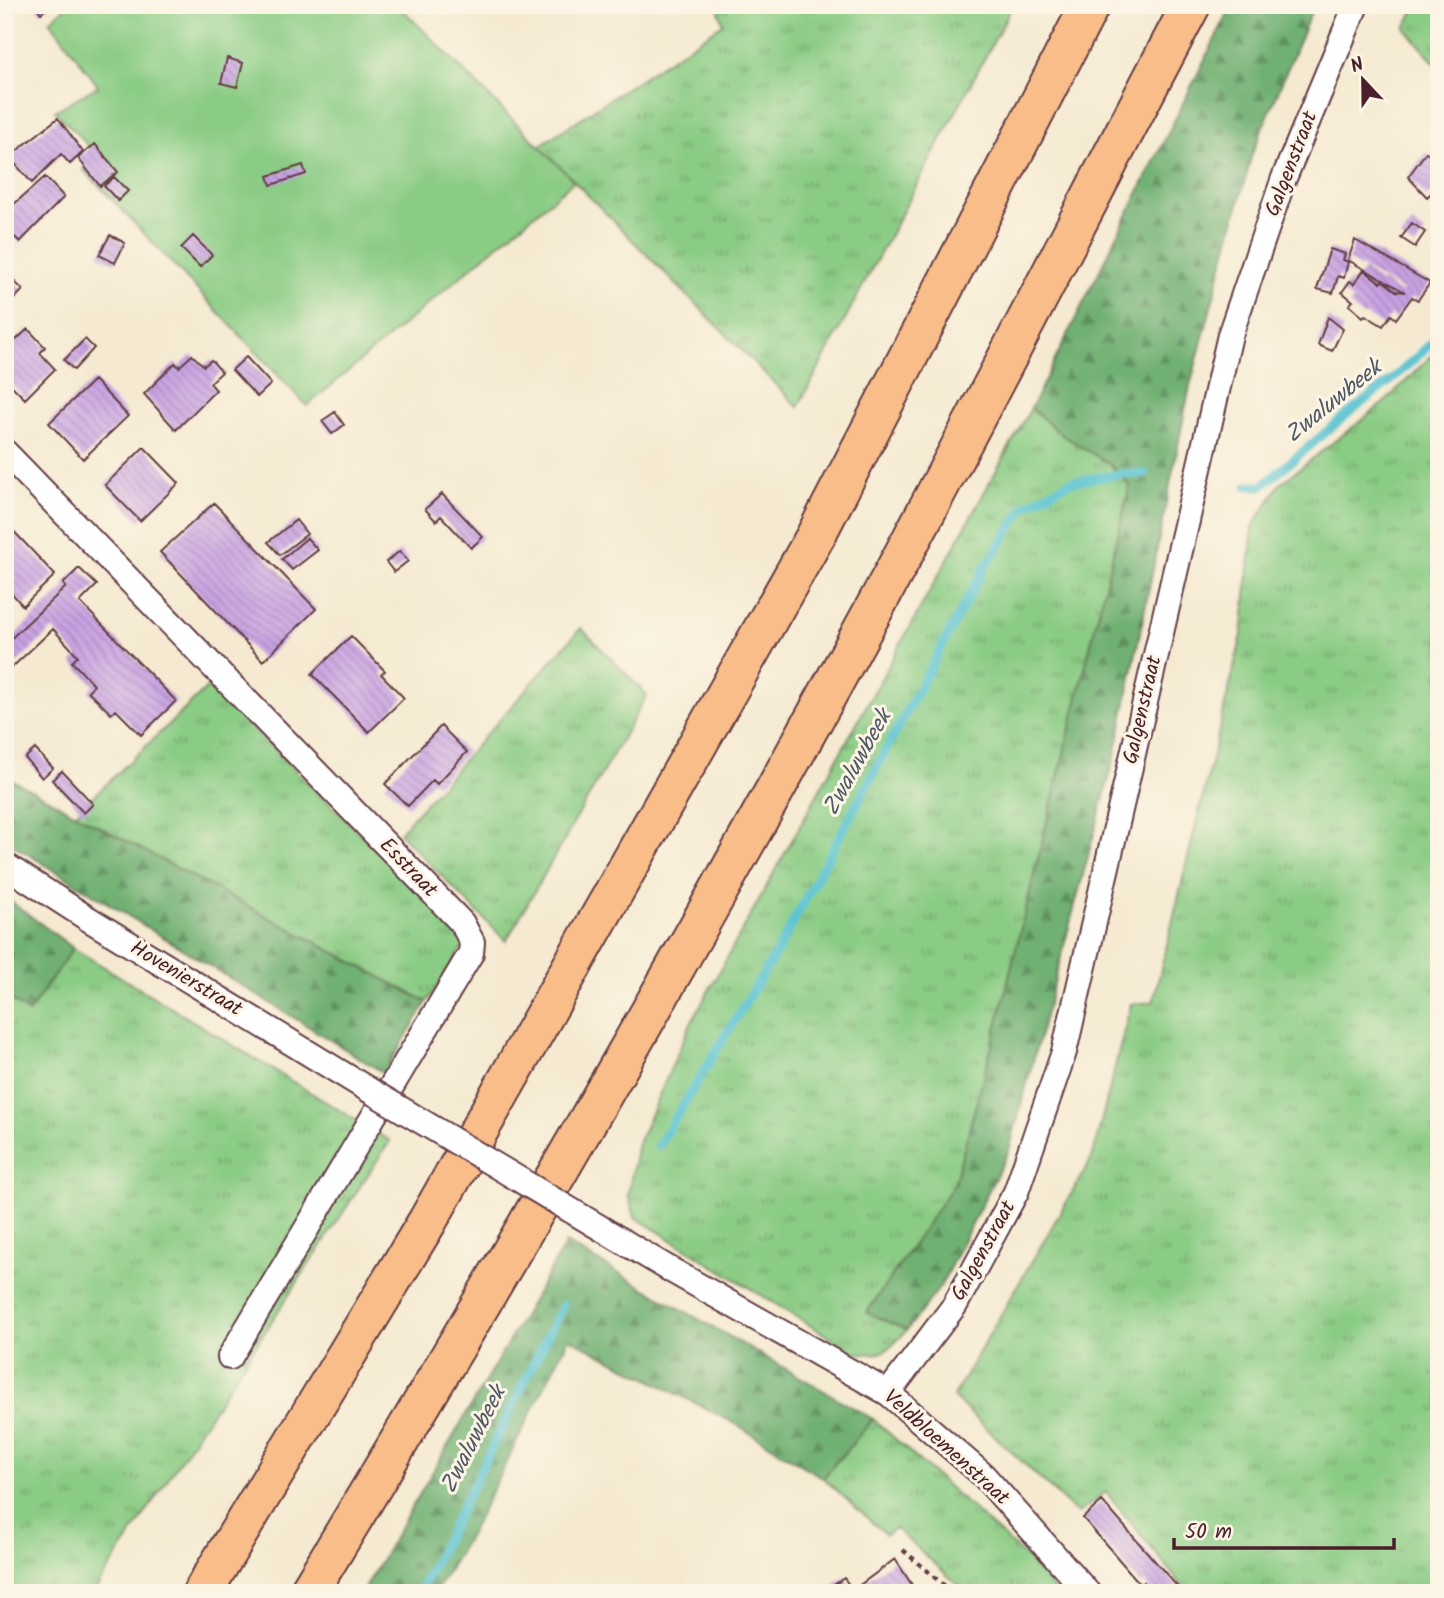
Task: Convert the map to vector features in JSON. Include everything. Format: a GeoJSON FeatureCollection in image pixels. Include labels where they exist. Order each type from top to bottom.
{"type":"FeatureCollection","features":[{"type":"Feature","properties":{"kind":"highway"},"geometry":{"type":"LineString","coordinates":[[202,1593],[427,1222],[814,537],[1090,5]]}},
{"type":"Feature","properties":{"kind":"highway"},"geometry":{"type":"LineString","coordinates":[[308,1593],[502,1268],[729,871],[882,594],[1191,5]]}},
{"type":"Feature","properties":{"kind":"street","name":"Galgenstraat"},"geometry":{"type":"LineString","coordinates":[[888,1393],[955,1305],[1016,1192],[1060,1065],[1230,335],[1284,178],[1356,5]]}},
{"type":"Feature","properties":{"kind":"street","name":"Esstraat"},"geometry":{"type":"LineString","coordinates":[[5,452],[462,923],[472,942],[471,953],[230,1357]]}},
{"type":"Feature","properties":{"kind":"street","name":"Hovenierstraat"},"geometry":{"type":"LineString","coordinates":[[5,865],[369,1090],[671,1270]]}},
{"type":"Feature","properties":{"kind":"street","name":"Veldbloemenstraat"},"geometry":{"type":"LineString","coordinates":[[671,1270],[888,1393],[983,1475],[1088,1593]]}},
{"type":"Feature","properties":{"kind":"path"},"geometry":{"type":"LineString","coordinates":[[903,1550],[953,1593]]}},
{"type":"Feature","properties":{"kind":"green space"},"geometry":{"type":"Polygon","coordinates":[[[68,5],[398,5],[574,181],[307,406],[83,169],[97,155],[55,111],[98,86],[50,21],[68,5]]]}},
{"type":"Feature","properties":{"kind":"green space"},"geometry":{"type":"Polygon","coordinates":[[[717,5],[1013,5],[798,407],[539,146],[723,24],[717,5]]]}},
{"type":"Feature","properties":{"kind":"green space"},"geometry":{"type":"Polygon","coordinates":[[[1232,5],[1314,5],[1252,154],[1190,386],[1115,756],[1009,1150],[940,1287],[907,1330],[867,1313],[954,1184],[992,1046],[1130,485],[1111,465],[1062,435],[1031,408],[1232,5]]]}},
{"type":"Feature","properties":{"kind":"green space"},"geometry":{"type":"Polygon","coordinates":[[[1416,5],[1439,5],[1439,68],[1405,28],[1416,5]]]}},
{"type":"Feature","properties":{"kind":"green space"},"geometry":{"type":"Polygon","coordinates":[[[1439,348],[1439,1593],[1188,1593],[1106,1492],[1078,1514],[953,1397],[1092,1158],[1131,1004],[1153,1002],[1242,635],[1253,526],[1280,484],[1386,401],[1439,348]]]}},
{"type":"Feature","properties":{"kind":"green space"},"geometry":{"type":"Polygon","coordinates":[[[1031,408],[1062,435],[1111,465],[1130,485],[992,1046],[954,1185],[867,1312],[907,1330],[885,1351],[873,1354],[855,1353],[635,1217],[628,1195],[638,1143],[691,1023],[1031,408]]]}},
{"type":"Feature","properties":{"kind":"green space"},"geometry":{"type":"Polygon","coordinates":[[[581,628],[647,695],[506,941],[399,833],[581,628]]]}},
{"type":"Feature","properties":{"kind":"green space"},"geometry":{"type":"Polygon","coordinates":[[[209,686],[462,933],[466,942],[427,1002],[75,814],[209,686]]]}},
{"type":"Feature","properties":{"kind":"green space"},"geometry":{"type":"Polygon","coordinates":[[[5,776],[427,1002],[384,1073],[5,840],[5,776]]]}},
{"type":"Feature","properties":{"kind":"green space"},"geometry":{"type":"Polygon","coordinates":[[[5,897],[73,948],[28,1013],[5,994],[5,897]]]}},
{"type":"Feature","properties":{"kind":"green space"},"geometry":{"type":"Polygon","coordinates":[[[73,948],[390,1141],[93,1593],[5,1593],[5,995],[29,1012],[73,948]]]}},
{"type":"Feature","properties":{"kind":"green space"},"geometry":{"type":"Polygon","coordinates":[[[566,1243],[873,1419],[823,1478],[734,1423],[569,1338],[471,1532],[435,1593],[362,1593],[566,1243]]]}},
{"type":"Feature","properties":{"kind":"green space"},"geometry":{"type":"Polygon","coordinates":[[[873,1419],[1028,1559],[1058,1593],[967,1593],[895,1528],[886,1535],[823,1478],[873,1419]]]}},
{"type":"Feature","properties":{"kind":"building"},"geometry":{"type":"Polygon","coordinates":[[[35,5],[51,5],[41,13],[35,5]]]}},
{"type":"Feature","properties":{"kind":"building"},"geometry":{"type":"Polygon","coordinates":[[[227,58],[243,63],[237,87],[221,83],[227,58]]]}},
{"type":"Feature","properties":{"kind":"building"},"geometry":{"type":"Polygon","coordinates":[[[58,118],[83,152],[70,164],[61,154],[32,183],[9,157],[58,118]]]}},
{"type":"Feature","properties":{"kind":"building"},"geometry":{"type":"Polygon","coordinates":[[[95,144],[118,172],[100,186],[78,158],[95,144]]]}},
{"type":"Feature","properties":{"kind":"building"},"geometry":{"type":"Polygon","coordinates":[[[1426,152],[1439,165],[1439,186],[1427,197],[1408,177],[1426,152]]]}},
{"type":"Feature","properties":{"kind":"building"},"geometry":{"type":"Polygon","coordinates":[[[303,165],[306,174],[271,185],[268,176],[303,165]]]}},
{"type":"Feature","properties":{"kind":"building"},"geometry":{"type":"Polygon","coordinates":[[[45,177],[64,197],[20,242],[5,228],[5,212],[45,177]]]}},
{"type":"Feature","properties":{"kind":"building"},"geometry":{"type":"Polygon","coordinates":[[[114,177],[128,191],[118,201],[104,186],[114,177]]]}},
{"type":"Feature","properties":{"kind":"building"},"geometry":{"type":"Polygon","coordinates":[[[1412,223],[1425,232],[1415,247],[1401,238],[1412,223]]]}},
{"type":"Feature","properties":{"kind":"building"},"geometry":{"type":"Polygon","coordinates":[[[110,235],[125,243],[115,263],[99,255],[110,235]]]}},
{"type":"Feature","properties":{"kind":"building"},"geometry":{"type":"Polygon","coordinates":[[[193,236],[212,255],[200,267],[181,248],[193,236]]]}},
{"type":"Feature","properties":{"kind":"building"},"geometry":{"type":"Polygon","coordinates":[[[1355,240],[1430,283],[1418,300],[1412,297],[1396,319],[1391,315],[1383,326],[1365,315],[1363,317],[1349,305],[1353,301],[1342,292],[1350,281],[1354,284],[1364,270],[1381,283],[1382,280],[1396,291],[1405,292],[1348,260],[1355,240]]]}},
{"type":"Feature","properties":{"kind":"building"},"geometry":{"type":"Polygon","coordinates":[[[1330,249],[1345,254],[1343,260],[1348,262],[1344,278],[1338,276],[1333,293],[1317,289],[1330,249]]]}},
{"type":"Feature","properties":{"kind":"building"},"geometry":{"type":"Polygon","coordinates":[[[5,272],[23,290],[5,308],[5,272]]]}},
{"type":"Feature","properties":{"kind":"building"},"geometry":{"type":"Polygon","coordinates":[[[1328,317],[1343,329],[1332,351],[1318,345],[1328,317]]]}},
{"type":"Feature","properties":{"kind":"building"},"geometry":{"type":"Polygon","coordinates":[[[28,329],[45,347],[40,353],[55,369],[25,399],[5,379],[5,350],[28,329]]]}},
{"type":"Feature","properties":{"kind":"building"},"geometry":{"type":"Polygon","coordinates":[[[85,339],[94,348],[74,370],[64,360],[85,339]]]}},
{"type":"Feature","properties":{"kind":"building"},"geometry":{"type":"Polygon","coordinates":[[[192,355],[204,366],[211,360],[222,372],[210,383],[216,390],[176,430],[144,394],[175,363],[179,367],[192,355]]]}},
{"type":"Feature","properties":{"kind":"building"},"geometry":{"type":"Polygon","coordinates":[[[246,357],[271,384],[257,397],[232,370],[246,357]]]}},
{"type":"Feature","properties":{"kind":"building"},"geometry":{"type":"Polygon","coordinates":[[[94,380],[128,416],[83,459],[49,423],[94,380]]]}},
{"type":"Feature","properties":{"kind":"building"},"geometry":{"type":"Polygon","coordinates":[[[335,412],[344,425],[332,434],[322,421],[335,412]]]}},
{"type":"Feature","properties":{"kind":"building"},"geometry":{"type":"Polygon","coordinates":[[[144,447],[179,483],[140,521],[105,485],[144,447]]]}},
{"type":"Feature","properties":{"kind":"building"},"geometry":{"type":"Polygon","coordinates":[[[442,494],[483,537],[471,548],[441,516],[436,521],[425,509],[442,494]]]}},
{"type":"Feature","properties":{"kind":"building"},"geometry":{"type":"Polygon","coordinates":[[[214,503],[316,609],[263,661],[160,552],[214,503]]]}},
{"type":"Feature","properties":{"kind":"building"},"geometry":{"type":"Polygon","coordinates":[[[296,520],[307,534],[280,555],[268,542],[296,520]]]}},
{"type":"Feature","properties":{"kind":"building"},"geometry":{"type":"Polygon","coordinates":[[[5,522],[55,575],[23,606],[9,590],[5,593],[5,522]]]}},
{"type":"Feature","properties":{"kind":"building"},"geometry":{"type":"Polygon","coordinates":[[[307,538],[318,550],[292,570],[282,559],[307,538]]]}},
{"type":"Feature","properties":{"kind":"building"},"geometry":{"type":"Polygon","coordinates":[[[400,551],[408,561],[394,572],[386,562],[400,551]]]}},
{"type":"Feature","properties":{"kind":"building"},"geometry":{"type":"Polygon","coordinates":[[[79,568],[97,585],[80,602],[176,701],[141,735],[116,710],[111,714],[88,691],[94,685],[72,662],[78,656],[53,629],[5,674],[5,644],[66,587],[63,584],[79,568]]]}},
{"type":"Feature","properties":{"kind":"building"},"geometry":{"type":"Polygon","coordinates":[[[351,636],[385,671],[381,674],[404,698],[369,732],[312,674],[351,636]]]}},
{"type":"Feature","properties":{"kind":"building"},"geometry":{"type":"Polygon","coordinates":[[[441,726],[467,752],[437,784],[433,780],[408,806],[385,784],[441,726]]]}},
{"type":"Feature","properties":{"kind":"building"},"geometry":{"type":"Polygon","coordinates":[[[35,749],[53,768],[42,778],[25,758],[35,749]]]}},
{"type":"Feature","properties":{"kind":"building"},"geometry":{"type":"Polygon","coordinates":[[[62,771],[93,804],[84,813],[52,780],[62,771]]]}},
{"type":"Feature","properties":{"kind":"building"},"geometry":{"type":"Polygon","coordinates":[[[1102,1501],[1183,1593],[1151,1593],[1144,1582],[1141,1585],[1083,1518],[1102,1501]]]}},
{"type":"Feature","properties":{"kind":"building"},"geometry":{"type":"Polygon","coordinates":[[[895,1559],[914,1588],[907,1593],[822,1593],[844,1578],[853,1590],[895,1559]]]}},
{"type":"Feature","properties":{"kind":"waterway","name":"Zwaluwbeek"},"geometry":{"type":"LineString","coordinates":[[1247,486],[1262,486],[1394,378],[1439,336]]}},
{"type":"Feature","properties":{"kind":"waterway","name":"Zwaluwbeek"},"geometry":{"type":"LineString","coordinates":[[658,1146],[779,948],[983,570],[1025,506],[1070,482],[1121,474],[1145,474]]}},
{"type":"Feature","properties":{"kind":"waterway","name":"Zwaluwbeek"},"geometry":{"type":"LineString","coordinates":[[419,1593],[563,1305]]}}]}
